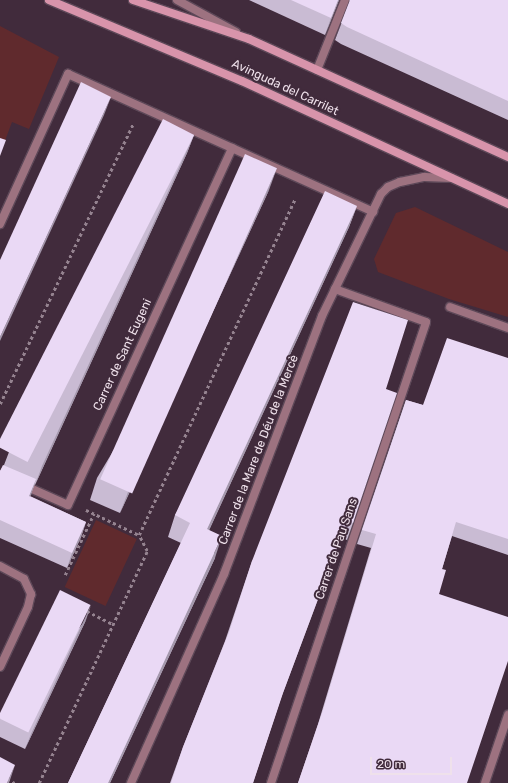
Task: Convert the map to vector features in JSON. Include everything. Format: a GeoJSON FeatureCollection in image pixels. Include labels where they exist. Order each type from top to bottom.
{"type":"FeatureCollection","features":[{"type":"Feature","properties":{"kind":"main road","name":"Avinguda del Carrilet"},"geometry":{"type":"LineString","coordinates":[[49,0],[242,80],[508,204]]}},
{"type":"Feature","properties":{"kind":"main road"},"geometry":{"type":"LineString","coordinates":[[133,0],[249,39],[508,157]]}},
{"type":"Feature","properties":{"kind":"street"},"geometry":{"type":"LineString","coordinates":[[177,0],[249,39]]}},
{"type":"Feature","properties":{"kind":"street"},"geometry":{"type":"LineString","coordinates":[[316,70],[344,0]]}},
{"type":"Feature","properties":{"kind":"street"},"geometry":{"type":"LineString","coordinates":[[0,224],[68,74],[373,212]]}},
{"type":"Feature","properties":{"kind":"street","name":"Carrer de Sant Eugeni"},"geometry":{"type":"LineString","coordinates":[[13,481],[68,506],[232,148]]}},
{"type":"Feature","properties":{"kind":"street","name":"Carrer de la Mare de Déu de la Mercè"},"geometry":{"type":"LineString","coordinates":[[131,783],[221,582],[322,316],[382,194],[388,187],[424,177],[451,178]]}},
{"type":"Feature","properties":{"kind":"street","name":"Carrer de Pau Sans"},"geometry":{"type":"LineString","coordinates":[[271,783],[426,322],[335,289]]}},
{"type":"Feature","properties":{"kind":"street"},"geometry":{"type":"LineString","coordinates":[[450,307],[508,328]]}},
{"type":"Feature","properties":{"kind":"street"},"geometry":{"type":"LineString","coordinates":[[0,566],[24,579],[31,594],[28,606],[0,667]]}},
{"type":"Feature","properties":{"kind":"street"},"geometry":{"type":"LineString","coordinates":[[485,783],[508,715]]}},
{"type":"Feature","properties":{"kind":"path"},"geometry":{"type":"LineString","coordinates":[[0,404],[133,124]]}},
{"type":"Feature","properties":{"kind":"path"},"geometry":{"type":"LineString","coordinates":[[139,535],[295,199]]}},
{"type":"Feature","properties":{"kind":"path"},"geometry":{"type":"LineString","coordinates":[[39,783],[147,550],[139,535],[84,508]]}},
{"type":"Feature","properties":{"kind":"path"},"geometry":{"type":"LineString","coordinates":[[66,575],[94,513]]}},
{"type":"Feature","properties":{"kind":"path"},"geometry":{"type":"LineString","coordinates":[[81,608],[113,624]]}},
{"type":"Feature","properties":{"kind":"path"},"geometry":{"type":"LineString","coordinates":[[0,776],[15,783]]}},
{"type":"Feature","properties":{"kind":"shaded area"},"geometry":{"type":"Polygon","coordinates":[[[0,26],[59,57],[29,129],[12,122],[0,154],[0,26]]]}},
{"type":"Feature","properties":{"kind":"shaded area"},"geometry":{"type":"Polygon","coordinates":[[[415,207],[508,252],[508,317],[449,299],[378,272],[374,259],[396,213],[415,207]]]}},
{"type":"Feature","properties":{"kind":"shaded area"},"geometry":{"type":"Polygon","coordinates":[[[96,520],[137,539],[106,606],[65,587],[96,520]]]}},
{"type":"Feature","properties":{"kind":"building"},"geometry":{"type":"Polygon","coordinates":[[[291,0],[338,0],[331,18],[291,0]]]}},
{"type":"Feature","properties":{"kind":"building"},"geometry":{"type":"Polygon","coordinates":[[[350,0],[508,0],[508,101],[347,27],[341,23],[350,0]]]}},
{"type":"Feature","properties":{"kind":"building"},"geometry":{"type":"Polygon","coordinates":[[[81,82],[111,97],[0,337],[0,260],[81,82]]]}},
{"type":"Feature","properties":{"kind":"building"},"geometry":{"type":"Polygon","coordinates":[[[163,119],[194,135],[28,462],[0,448],[0,439],[163,119]]]}},
{"type":"Feature","properties":{"kind":"building"},"geometry":{"type":"Polygon","coordinates":[[[0,138],[6,140],[0,156],[0,138]]]}},
{"type":"Feature","properties":{"kind":"building"},"geometry":{"type":"Polygon","coordinates":[[[245,154],[277,168],[132,493],[100,479],[245,154]]]}},
{"type":"Feature","properties":{"kind":"building"},"geometry":{"type":"Polygon","coordinates":[[[325,191],[357,206],[207,529],[222,536],[108,783],[68,783],[190,523],[175,515],[325,191]]]}},
{"type":"Feature","properties":{"kind":"building"},"geometry":{"type":"Polygon","coordinates":[[[353,302],[408,320],[386,389],[397,393],[353,523],[347,521],[283,693],[253,783],[171,783],[183,747],[229,632],[252,561],[353,302]]]}},
{"type":"Feature","properties":{"kind":"building"},"geometry":{"type":"Polygon","coordinates":[[[447,338],[508,358],[508,539],[456,522],[442,569],[446,570],[439,594],[508,617],[508,661],[467,783],[298,783],[323,710],[376,534],[362,530],[406,400],[423,405],[447,338]]]}},
{"type":"Feature","properties":{"kind":"building"},"geometry":{"type":"Polygon","coordinates":[[[3,465],[36,479],[29,496],[86,522],[72,553],[0,520],[0,471],[3,465]]]}},
{"type":"Feature","properties":{"kind":"building"},"geometry":{"type":"Polygon","coordinates":[[[60,590],[91,605],[28,733],[0,719],[0,713],[60,590]]]}},
{"type":"Feature","properties":{"kind":"building"},"geometry":{"type":"Polygon","coordinates":[[[0,757],[15,765],[7,783],[0,783],[0,757]]]}}]}
